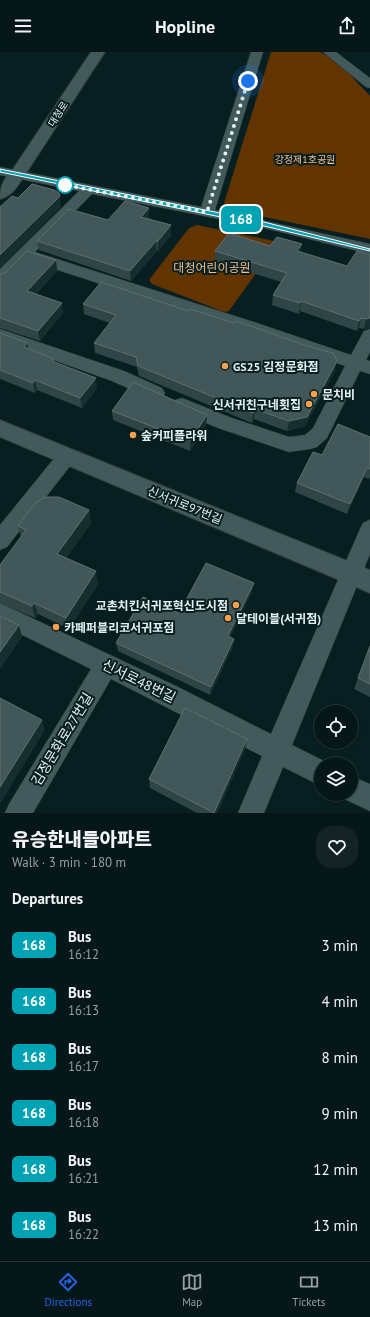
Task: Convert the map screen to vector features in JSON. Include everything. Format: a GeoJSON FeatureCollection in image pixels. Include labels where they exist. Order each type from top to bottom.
{"type":"FeatureCollection","features":[{"type":"Feature","properties":{"kind":"street","name":"대청로"},"geometry":{"type":"LineString","coordinates":[[0,194],[7,189],[17,175],[98,52]]}},
{"type":"Feature","properties":{"kind":"street"},"geometry":{"type":"LineString","coordinates":[[207,212],[257,52]]}},
{"type":"Feature","properties":{"kind":"street"},"geometry":{"type":"LineString","coordinates":[[330,52],[370,84]]}},
{"type":"Feature","properties":{"kind":"street"},"geometry":{"type":"LineString","coordinates":[[0,171],[260,223],[370,249]]}},
{"type":"Feature","properties":{"kind":"street"},"geometry":{"type":"LineString","coordinates":[[0,278],[89,189]]}},
{"type":"Feature","properties":{"kind":"street"},"geometry":{"type":"LineString","coordinates":[[25,253],[363,365]]}},
{"type":"Feature","properties":{"kind":"street"},"geometry":{"type":"LineString","coordinates":[[0,335],[118,376],[225,423],[289,445],[310,442],[320,433],[363,365],[370,335]]}},
{"type":"Feature","properties":{"kind":"street","name":"신서귀로97번길"},"geometry":{"type":"LineString","coordinates":[[0,428],[361,578]]}},
{"type":"Feature","properties":{"kind":"street"},"geometry":{"type":"LineString","coordinates":[[0,542],[67,456]]}},
{"type":"Feature","properties":{"kind":"street"},"geometry":{"type":"LineString","coordinates":[[250,813],[277,751],[361,578],[370,529]]}},
{"type":"Feature","properties":{"kind":"street","name":"신서로48번길"},"geometry":{"type":"LineString","coordinates":[[0,613],[314,770]]}},
{"type":"Feature","properties":{"kind":"street","name":"김정문화로27번길"},"geometry":{"type":"LineString","coordinates":[[18,813],[106,665]]}},
{"type":"Feature","properties":{"kind":"street"},"geometry":{"type":"LineString","coordinates":[[358,792],[370,798]]}},
{"type":"Feature","properties":{"kind":"green space","name":"강정제1호공원"},"geometry":{"type":"Polygon","coordinates":[[[271,52],[320,52],[337,61],[370,96],[370,239],[236,211],[224,203],[271,52]]]}},
{"type":"Feature","properties":{"kind":"green space","name":"대청어린이공원"},"geometry":{"type":"Polygon","coordinates":[[[197,225],[274,241],[277,244],[229,311],[224,312],[152,284],[149,280],[189,228],[197,225]]]}},
{"type":"Feature","properties":{"kind":"building"},"geometry":{"type":"Polygon","coordinates":[[[32,184],[54,190],[59,193],[60,196],[0,255],[0,207],[12,196],[18,198],[32,184]]]}},
{"type":"Feature","properties":{"kind":"building"},"geometry":{"type":"Polygon","coordinates":[[[125,201],[149,208],[141,217],[171,225],[130,271],[37,241],[69,209],[108,220],[125,201]]]}},
{"type":"Feature","properties":{"kind":"building"},"geometry":{"type":"Polygon","coordinates":[[[229,233],[270,246],[277,237],[302,244],[297,251],[347,266],[357,251],[370,255],[370,318],[361,318],[359,321],[301,301],[300,303],[273,295],[287,273],[215,251],[229,233]]]}},
{"type":"Feature","properties":{"kind":"building"},"geometry":{"type":"Polygon","coordinates":[[[27,251],[56,260],[27,291],[62,303],[38,331],[0,318],[0,274],[5,273],[27,251]]]}},
{"type":"Feature","properties":{"kind":"building"},"geometry":{"type":"Polygon","coordinates":[[[101,282],[188,311],[190,309],[234,323],[236,321],[307,346],[333,353],[337,361],[307,417],[289,421],[255,409],[253,413],[138,366],[136,357],[94,343],[116,315],[83,304],[101,282]]]}},
{"type":"Feature","properties":{"kind":"building"},"geometry":{"type":"Polygon","coordinates":[[[0,333],[27,343],[24,347],[54,359],[52,361],[96,378],[80,398],[35,380],[33,383],[0,370],[0,333]]]}},
{"type":"Feature","properties":{"kind":"building"},"geometry":{"type":"Polygon","coordinates":[[[133,382],[207,415],[190,441],[112,411],[133,382]]]}},
{"type":"Feature","properties":{"kind":"building"},"geometry":{"type":"Polygon","coordinates":[[[338,424],[370,437],[370,469],[367,468],[350,504],[297,483],[313,452],[322,455],[338,424]]]}},
{"type":"Feature","properties":{"kind":"building"},"geometry":{"type":"Polygon","coordinates":[[[46,497],[59,497],[89,510],[57,554],[96,571],[66,618],[34,603],[32,606],[0,592],[0,565],[26,530],[18,526],[36,502],[46,497]]]}},
{"type":"Feature","properties":{"kind":"building"},"geometry":{"type":"Polygon","coordinates":[[[206,563],[254,583],[228,636],[234,639],[211,687],[116,643],[143,597],[179,613],[206,563]]]}},
{"type":"Feature","properties":{"kind":"building"},"geometry":{"type":"Polygon","coordinates":[[[0,616],[19,625],[0,652],[0,616]]]}},
{"type":"Feature","properties":{"kind":"building"},"geometry":{"type":"Polygon","coordinates":[[[370,646],[370,684],[358,678],[370,646]]]}},
{"type":"Feature","properties":{"kind":"building"},"geometry":{"type":"Polygon","coordinates":[[[0,698],[42,720],[0,787],[0,698]]]}},
{"type":"Feature","properties":{"kind":"building"},"geometry":{"type":"Polygon","coordinates":[[[185,708],[247,739],[214,813],[149,779],[185,708]]]}},
{"type":"Feature","properties":{"kind":"bus line","name":"168"},"geometry":{"type":"LineString","coordinates":[[0,171],[260,223],[370,249]]}},
{"type":"Feature","properties":{"kind":"place","name":"GS25 김정문화점"},"geometry":{"type":"Point","coordinates":[225,366]}},
{"type":"Feature","properties":{"kind":"place","name":"문치비"},"geometry":{"type":"Point","coordinates":[314,394]}},
{"type":"Feature","properties":{"kind":"place","name":"신서귀친구네횟집"},"geometry":{"type":"Point","coordinates":[309,404]}},
{"type":"Feature","properties":{"kind":"place","name":"숲커피플라워"},"geometry":{"type":"Point","coordinates":[133,435]}},
{"type":"Feature","properties":{"kind":"place","name":"교촌치킨서귀포혁신도시점"},"geometry":{"type":"Point","coordinates":[236,605]}},
{"type":"Feature","properties":{"kind":"place","name":"달테이블(서귀점)"},"geometry":{"type":"Point","coordinates":[228,618]}},
{"type":"Feature","properties":{"kind":"place","name":"카페퍼블리코서귀포점"},"geometry":{"type":"Point","coordinates":[56,627]}},
{"type":"Feature","properties":{"kind":"route"},"geometry":{"type":"LineString","coordinates":[[65,185],[60,184],[207,212],[248,81]]}}]}
